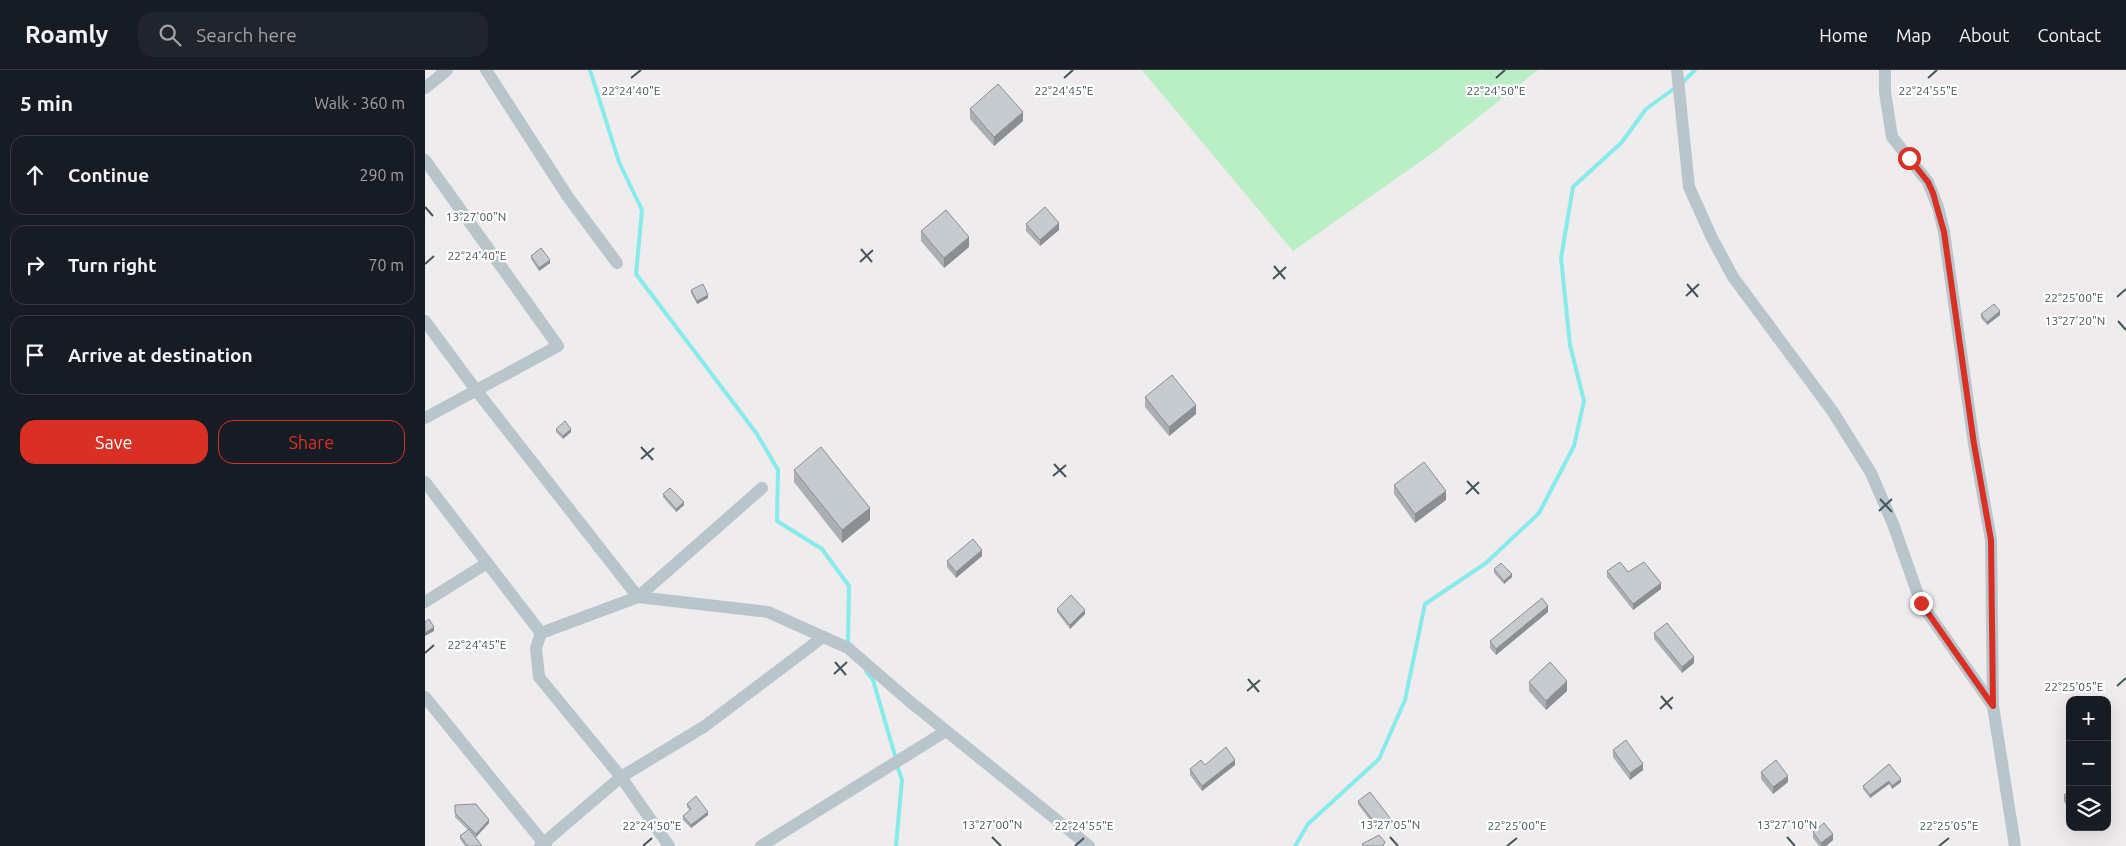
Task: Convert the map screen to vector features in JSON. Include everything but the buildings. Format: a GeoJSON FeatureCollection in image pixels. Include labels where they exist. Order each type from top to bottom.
{"type":"FeatureCollection","features":[{"type":"Feature","properties":{"kind":"street"},"geometry":{"type":"LineString","coordinates":[[425,88],[447,70]]}},
{"type":"Feature","properties":{"kind":"street"},"geometry":{"type":"LineString","coordinates":[[486,70],[568,198],[617,263]]}},
{"type":"Feature","properties":{"kind":"street"},"geometry":{"type":"LineString","coordinates":[[1677,70],[1686,174],[1694,202],[1733,277],[1833,412],[1871,473],[1893,524],[1921,603],[1993,706]]}},
{"type":"Feature","properties":{"kind":"street"},"geometry":{"type":"LineString","coordinates":[[1885,70],[1885,92],[1892,137],[1928,182],[1938,207],[1944,232],[1974,444],[1991,540],[1993,706],[2015,846]]}},
{"type":"Feature","properties":{"kind":"street"},"geometry":{"type":"LineString","coordinates":[[425,160],[558,346],[425,418]]}},
{"type":"Feature","properties":{"kind":"street"},"geometry":{"type":"LineString","coordinates":[[425,321],[476,390],[638,597],[768,612],[848,648],[946,731],[1089,846]]}},
{"type":"Feature","properties":{"kind":"street"},"geometry":{"type":"LineString","coordinates":[[425,482],[541,633]]}},
{"type":"Feature","properties":{"kind":"street"},"geometry":{"type":"LineString","coordinates":[[541,633],[638,597],[762,488]]}},
{"type":"Feature","properties":{"kind":"street"},"geometry":{"type":"LineString","coordinates":[[425,602],[487,563]]}},
{"type":"Feature","properties":{"kind":"street"},"geometry":{"type":"LineString","coordinates":[[541,633],[536,648],[539,677],[621,777],[669,846]]}},
{"type":"Feature","properties":{"kind":"street"},"geometry":{"type":"LineString","coordinates":[[425,697],[543,845],[621,777],[705,726],[823,637]]}},
{"type":"Feature","properties":{"kind":"street"},"geometry":{"type":"LineString","coordinates":[[761,846],[946,731]]}},
{"type":"Feature","properties":{"kind":"green space"},"geometry":{"type":"Polygon","coordinates":[[[1142,70],[1538,70],[1434,152],[1293,251],[1142,70]]]}},
{"type":"Feature","properties":{"kind":"waterway"},"geometry":{"type":"LineString","coordinates":[[590,70],[619,162],[642,210],[636,274],[757,434],[778,470],[777,521],[822,549],[849,586],[848,645]]}},
{"type":"Feature","properties":{"kind":"waterway"},"geometry":{"type":"LineString","coordinates":[[1681,84],[1695,70]]}},
{"type":"Feature","properties":{"kind":"waterway"},"geometry":{"type":"LineString","coordinates":[[1295,846],[1308,824],[1379,759],[1405,700],[1425,604],[1486,563],[1539,513],[1574,446],[1584,401],[1570,345],[1561,258],[1573,187],[1622,142],[1646,109],[1675,88]]}},
{"type":"Feature","properties":{"kind":"waterway"},"geometry":{"type":"LineString","coordinates":[[866,671],[873,680],[896,759]]}},
{"type":"Feature","properties":{"kind":"waterway"},"geometry":{"type":"LineString","coordinates":[[896,846],[902,780],[897,765]]}},
{"type":"Feature","properties":{"kind":"route"},"geometry":{"type":"LineString","coordinates":[[1909,158],[1928,182],[1938,207],[1944,232],[1974,444],[1991,540],[1993,706],[1921,603]]}}]}
